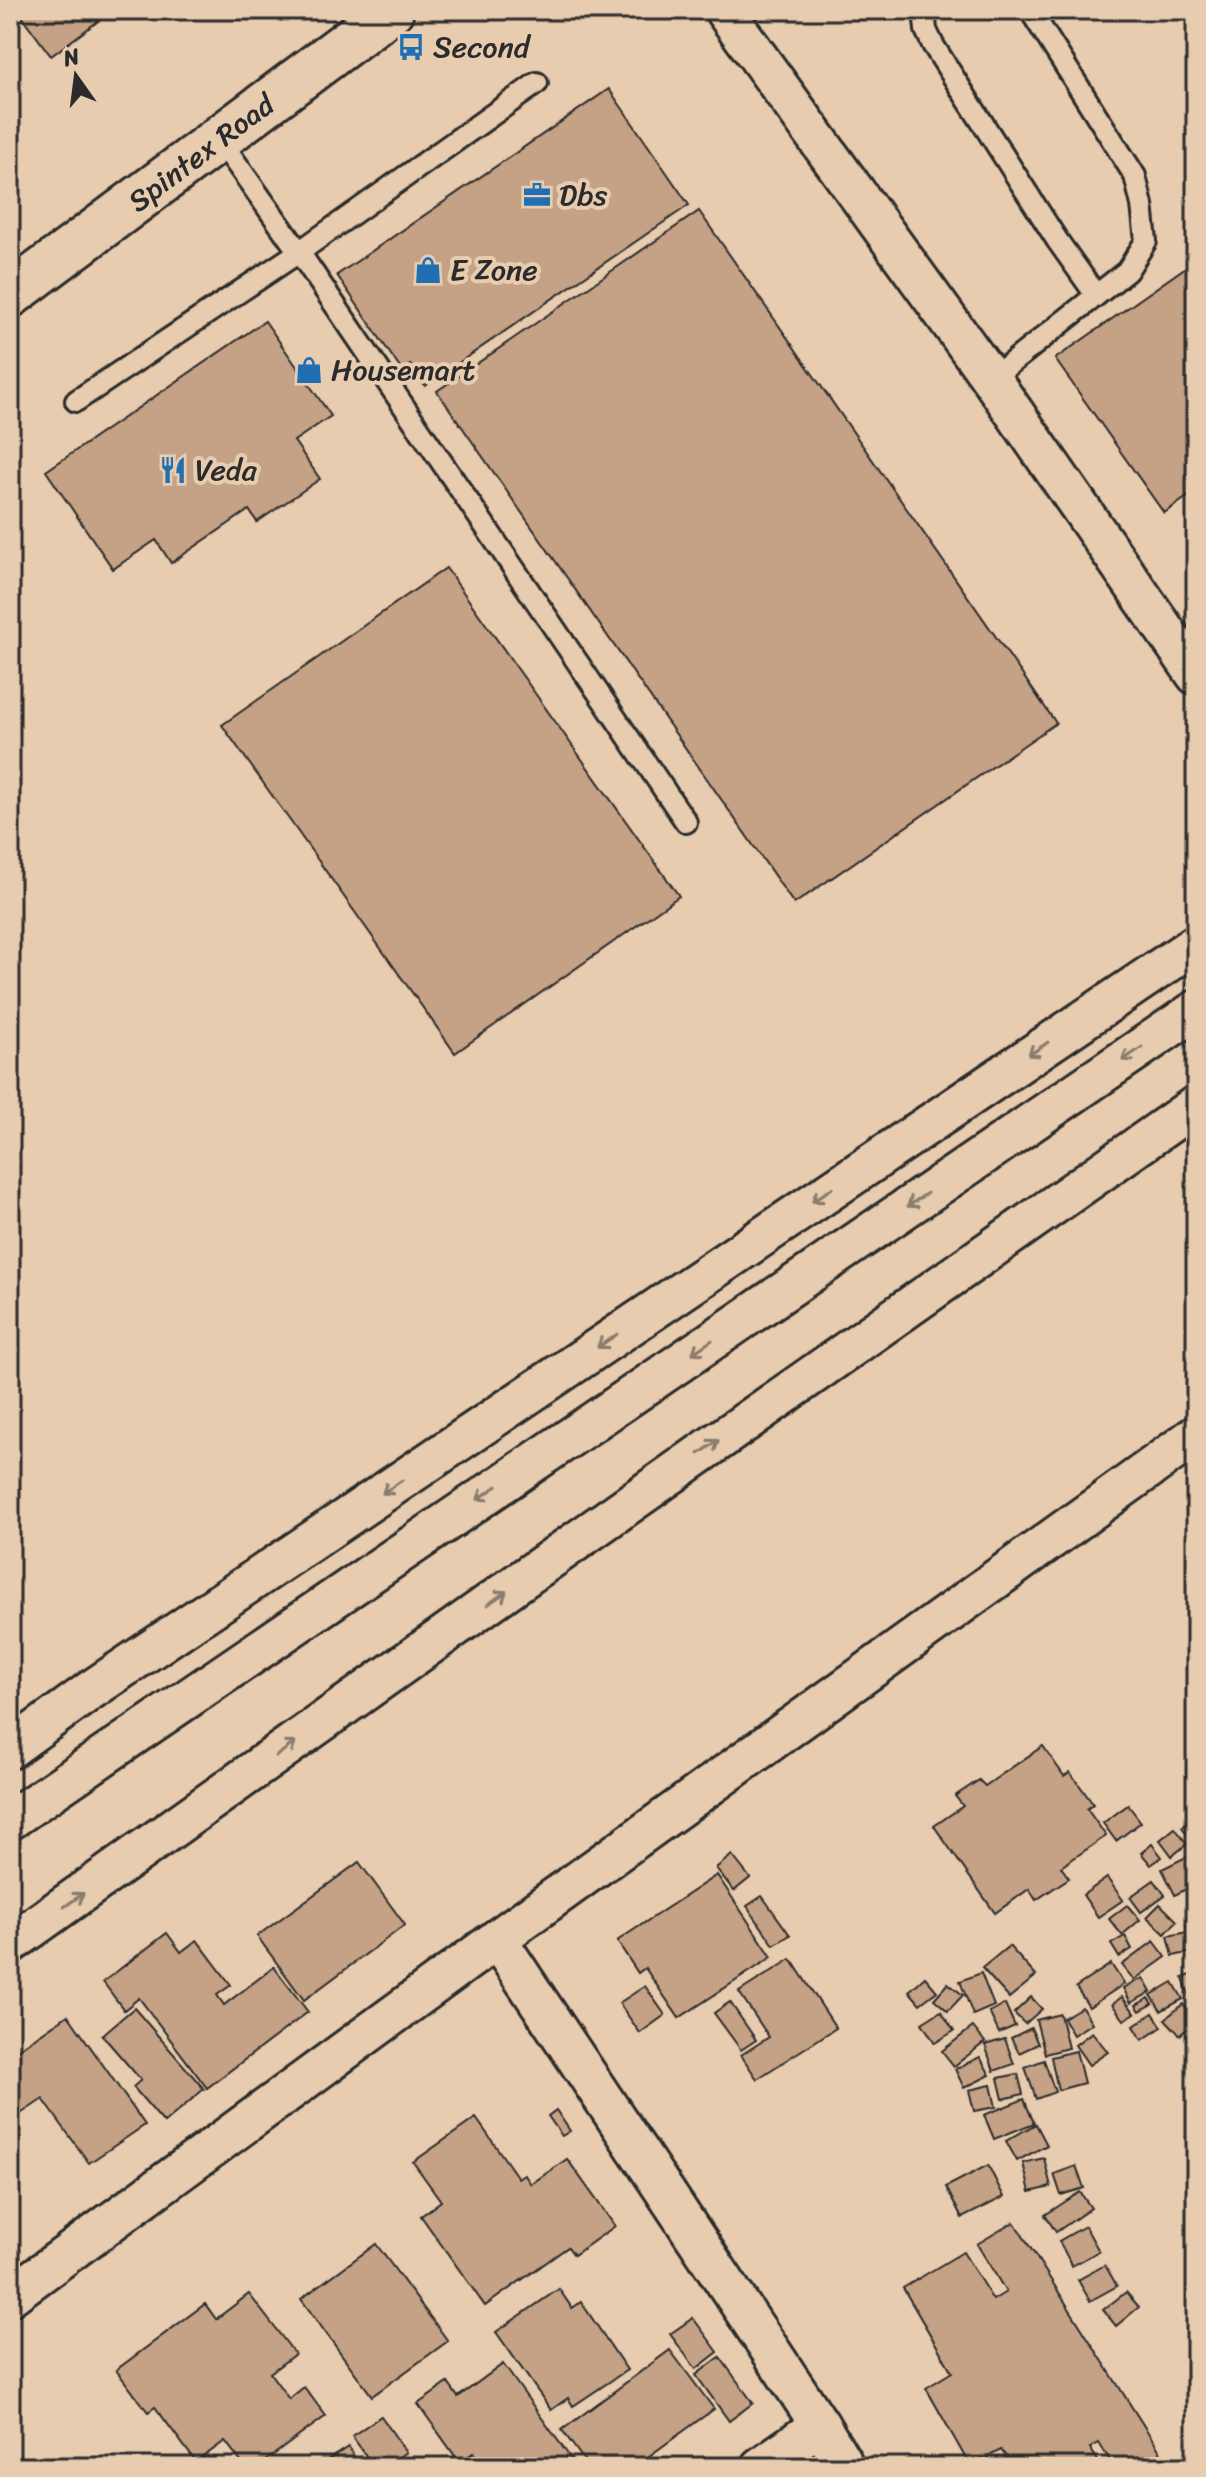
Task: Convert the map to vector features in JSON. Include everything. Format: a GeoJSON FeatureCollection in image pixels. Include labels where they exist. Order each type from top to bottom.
{"type":"FeatureCollection","features":[{"type":"Feature","properties":{"kind":"main road","name":"Spintex Road"},"geometry":{"type":"LineString","coordinates":[[10,295],[391,10]]}},
{"type":"Feature","properties":{"kind":"street"},"geometry":{"type":"LineString","coordinates":[[724,10],[991,379],[1196,675]]}},
{"type":"Feature","properties":{"kind":"street"},"geometry":{"type":"LineString","coordinates":[[10,1749],[209,1611],[1196,944]]}},
{"type":"Feature","properties":{"kind":"street"},"geometry":{"type":"LineString","coordinates":[[10,1820],[1196,1010]]}},
{"type":"Feature","properties":{"kind":"street"},"geometry":{"type":"LineString","coordinates":[[10,1944],[1196,1105]]}},
{"type":"Feature","properties":{"kind":"street"},"geometry":{"type":"LineString","coordinates":[[10,2296],[497,1939],[1196,1435]]}},
{"type":"Feature","properties":{"kind":"street"},"geometry":{"type":"LineString","coordinates":[[497,1939],[845,2467]]}},
{"type":"Feature","properties":{"kind":"street"},"geometry":{"type":"LineString","coordinates":[[760,2467],[820,2425]]}},
{"type":"Feature","properties":{"kind":"lane"},"geometry":{"type":"LineString","coordinates":[[924,10],[926,30],[933,45],[1057,240],[1096,295]]}},
{"type":"Feature","properties":{"kind":"lane"},"geometry":{"type":"LineString","coordinates":[[991,379],[1127,271],[1146,241],[1135,176],[1030,10]]}},
{"type":"Feature","properties":{"kind":"lane"},"geometry":{"type":"LineString","coordinates":[[76,401],[299,252],[537,83]]}},
{"type":"Feature","properties":{"kind":"lane"},"geometry":{"type":"LineString","coordinates":[[219,139],[686,822]]}},
{"type":"Feature","properties":{"kind":"building"},"geometry":{"type":"Polygon","coordinates":[[[17,10],[113,10],[51,56],[17,10]]]}},
{"type":"Feature","properties":{"kind":"building"},"geometry":{"type":"Polygon","coordinates":[[[609,89],[689,205],[425,386],[410,365],[402,371],[337,275],[609,89]]]}},
{"type":"Feature","properties":{"kind":"building"},"geometry":{"type":"Polygon","coordinates":[[[699,211],[1056,723],[794,904],[437,391],[699,211]]]}},
{"type":"Feature","properties":{"kind":"building"},"geometry":{"type":"Polygon","coordinates":[[[1196,260],[1196,491],[1164,513],[1055,359],[1196,260]]]}},
{"type":"Feature","properties":{"kind":"building"},"geometry":{"type":"Polygon","coordinates":[[[265,321],[331,416],[294,441],[320,479],[257,522],[249,510],[171,563],[156,540],[113,569],[46,471],[265,321]]]}},
{"type":"Feature","properties":{"kind":"building"},"geometry":{"type":"Polygon","coordinates":[[[446,568],[679,896],[455,1053],[222,725],[446,568]]]}},
{"type":"Feature","properties":{"kind":"building"},"geometry":{"type":"Polygon","coordinates":[[[1043,1746],[1064,1776],[1070,1772],[1093,1804],[1087,1809],[1106,1836],[1061,1867],[1069,1878],[1036,1900],[1029,1889],[995,1913],[934,1826],[963,1806],[955,1796],[979,1780],[985,1786],[1043,1746]]]}},
{"type":"Feature","properties":{"kind":"building"},"geometry":{"type":"Polygon","coordinates":[[[1196,1767],[1196,1792],[1187,1771],[1196,1767]]]}},
{"type":"Feature","properties":{"kind":"building"},"geometry":{"type":"Polygon","coordinates":[[[1128,1805],[1141,1822],[1116,1841],[1103,1823],[1128,1805]]]}},
{"type":"Feature","properties":{"kind":"building"},"geometry":{"type":"Polygon","coordinates":[[[1196,1817],[1196,1845],[1195,1846],[1182,1827],[1196,1817]]]}},
{"type":"Feature","properties":{"kind":"building"},"geometry":{"type":"Polygon","coordinates":[[[1175,1828],[1187,1844],[1172,1856],[1160,1840],[1175,1828]]]}},
{"type":"Feature","properties":{"kind":"building"},"geometry":{"type":"Polygon","coordinates":[[[1152,1844],[1162,1857],[1151,1865],[1141,1853],[1152,1844]]]}},
{"type":"Feature","properties":{"kind":"building"},"geometry":{"type":"Polygon","coordinates":[[[1196,1852],[1196,1884],[1175,1895],[1162,1869],[1196,1852]]]}},
{"type":"Feature","properties":{"kind":"building"},"geometry":{"type":"Polygon","coordinates":[[[732,1855],[750,1878],[734,1891],[716,1868],[732,1855]]]}},
{"type":"Feature","properties":{"kind":"building"},"geometry":{"type":"Polygon","coordinates":[[[359,1862],[405,1925],[304,2000],[257,1936],[359,1862]]]}},
{"type":"Feature","properties":{"kind":"building"},"geometry":{"type":"Polygon","coordinates":[[[717,1875],[772,1957],[679,2018],[645,1968],[638,1973],[617,1941],[717,1875]]]}},
{"type":"Feature","properties":{"kind":"building"},"geometry":{"type":"Polygon","coordinates":[[[1107,1878],[1123,1900],[1098,1917],[1083,1895],[1107,1878]]]}},
{"type":"Feature","properties":{"kind":"building"},"geometry":{"type":"Polygon","coordinates":[[[1154,1880],[1165,1895],[1141,1912],[1130,1897],[1154,1880]]]}},
{"type":"Feature","properties":{"kind":"building"},"geometry":{"type":"Polygon","coordinates":[[[762,1896],[790,1935],[774,1945],[747,1906],[762,1896]]]}},
{"type":"Feature","properties":{"kind":"building"},"geometry":{"type":"Polygon","coordinates":[[[1160,1904],[1177,1921],[1165,1934],[1147,1917],[1160,1904]]]}},
{"type":"Feature","properties":{"kind":"building"},"geometry":{"type":"Polygon","coordinates":[[[1127,1905],[1140,1920],[1122,1935],[1109,1919],[1127,1905]]]}},
{"type":"Feature","properties":{"kind":"building"},"geometry":{"type":"Polygon","coordinates":[[[1196,1921],[1196,1941],[1192,1942],[1186,1925],[1196,1921]]]}},
{"type":"Feature","properties":{"kind":"building"},"geometry":{"type":"Polygon","coordinates":[[[1188,1932],[1192,1952],[1173,1956],[1168,1936],[1188,1932]]]}},
{"type":"Feature","properties":{"kind":"building"},"geometry":{"type":"Polygon","coordinates":[[[167,1933],[181,1952],[197,1940],[231,1985],[217,1995],[224,2005],[274,1967],[308,2012],[207,2088],[139,1998],[124,2010],[103,1982],[167,1933]]]}},
{"type":"Feature","properties":{"kind":"building"},"geometry":{"type":"Polygon","coordinates":[[[1125,1936],[1132,1949],[1119,1957],[1111,1944],[1125,1936]]]}},
{"type":"Feature","properties":{"kind":"building"},"geometry":{"type":"Polygon","coordinates":[[[1154,1941],[1166,1957],[1134,1980],[1122,1965],[1154,1941]]]}},
{"type":"Feature","properties":{"kind":"building"},"geometry":{"type":"Polygon","coordinates":[[[1009,1946],[1036,1976],[1009,1998],[982,1968],[1009,1946]]]}},
{"type":"Feature","properties":{"kind":"building"},"geometry":{"type":"Polygon","coordinates":[[[791,1959],[836,2028],[757,2079],[741,2055],[769,2037],[739,1992],[791,1959]]]}},
{"type":"Feature","properties":{"kind":"building"},"geometry":{"type":"Polygon","coordinates":[[[1111,1964],[1124,1984],[1089,2007],[1076,1987],[1111,1964]]]}},
{"type":"Feature","properties":{"kind":"building"},"geometry":{"type":"Polygon","coordinates":[[[981,1973],[994,2006],[973,2015],[960,1981],[981,1973]]]}},
{"type":"Feature","properties":{"kind":"building"},"geometry":{"type":"Polygon","coordinates":[[[1196,1973],[1196,2002],[1192,2004],[1183,1978],[1196,1973]]]}},
{"type":"Feature","properties":{"kind":"building"},"geometry":{"type":"Polygon","coordinates":[[[925,1977],[937,1991],[920,2004],[909,1991],[925,1977]]]}},
{"type":"Feature","properties":{"kind":"building"},"geometry":{"type":"Polygon","coordinates":[[[1143,1978],[1151,1992],[1131,2003],[1123,1988],[1143,1978]]]}},
{"type":"Feature","properties":{"kind":"building"},"geometry":{"type":"Polygon","coordinates":[[[1173,1982],[1183,1999],[1161,2011],[1151,1995],[1173,1982]]]}},
{"type":"Feature","properties":{"kind":"building"},"geometry":{"type":"Polygon","coordinates":[[[948,1983],[963,1995],[948,2011],[934,1999],[948,1983]]]}},
{"type":"Feature","properties":{"kind":"building"},"geometry":{"type":"Polygon","coordinates":[[[645,1986],[665,2015],[640,2033],[619,2003],[645,1986]]]}},
{"type":"Feature","properties":{"kind":"building"},"geometry":{"type":"Polygon","coordinates":[[[1031,1997],[1042,2009],[1025,2024],[1014,2013],[1031,1997]]]}},
{"type":"Feature","properties":{"kind":"building"},"geometry":{"type":"Polygon","coordinates":[[[1122,1997],[1135,2013],[1124,2020],[1112,2004],[1122,1997]]]}},
{"type":"Feature","properties":{"kind":"building"},"geometry":{"type":"Polygon","coordinates":[[[1149,1998],[1153,2004],[1140,2011],[1136,2005],[1149,1998]]]}},
{"type":"Feature","properties":{"kind":"building"},"geometry":{"type":"Polygon","coordinates":[[[730,2002],[756,2040],[741,2050],[714,2013],[730,2002]]]}},
{"type":"Feature","properties":{"kind":"building"},"geometry":{"type":"Polygon","coordinates":[[[1005,2004],[1015,2026],[999,2033],[989,2012],[1005,2004]]]}},
{"type":"Feature","properties":{"kind":"building"},"geometry":{"type":"Polygon","coordinates":[[[1183,2004],[1196,2021],[1180,2035],[1165,2019],[1183,2004]]]}},
{"type":"Feature","properties":{"kind":"building"},"geometry":{"type":"Polygon","coordinates":[[[1082,2007],[1092,2023],[1073,2035],[1063,2018],[1082,2007]]]}},
{"type":"Feature","properties":{"kind":"building"},"geometry":{"type":"Polygon","coordinates":[[[134,2008],[204,2089],[164,2123],[133,2087],[141,2080],[102,2035],[134,2008]]]}},
{"type":"Feature","properties":{"kind":"building"},"geometry":{"type":"Polygon","coordinates":[[[941,2011],[954,2031],[935,2043],[922,2023],[941,2011]]]}},
{"type":"Feature","properties":{"kind":"building"},"geometry":{"type":"Polygon","coordinates":[[[1153,2013],[1162,2027],[1142,2040],[1134,2026],[1153,2013]]]}},
{"type":"Feature","properties":{"kind":"building"},"geometry":{"type":"Polygon","coordinates":[[[1060,2014],[1068,2048],[1045,2054],[1036,2020],[1060,2014]]]}},
{"type":"Feature","properties":{"kind":"building"},"geometry":{"type":"Polygon","coordinates":[[[68,2015],[145,2125],[89,2163],[43,2099],[10,2121],[10,2055],[68,2015]]]}},
{"type":"Feature","properties":{"kind":"building"},"geometry":{"type":"Polygon","coordinates":[[[973,2027],[985,2042],[954,2066],[942,2051],[973,2027]]]}},
{"type":"Feature","properties":{"kind":"building"},"geometry":{"type":"Polygon","coordinates":[[[1031,2028],[1038,2044],[1019,2053],[1011,2038],[1031,2028]]]}},
{"type":"Feature","properties":{"kind":"building"},"geometry":{"type":"Polygon","coordinates":[[[1092,2032],[1108,2052],[1089,2065],[1075,2045],[1092,2032]]]}},
{"type":"Feature","properties":{"kind":"building"},"geometry":{"type":"Polygon","coordinates":[[[1005,2039],[1014,2064],[994,2071],[985,2045],[1005,2039]]]}},
{"type":"Feature","properties":{"kind":"building"},"geometry":{"type":"Polygon","coordinates":[[[1076,2051],[1084,2083],[1058,2090],[1051,2057],[1076,2051]]]}},
{"type":"Feature","properties":{"kind":"building"},"geometry":{"type":"Polygon","coordinates":[[[980,2057],[990,2075],[964,2088],[955,2069],[980,2057]]]}},
{"type":"Feature","properties":{"kind":"building"},"geometry":{"type":"Polygon","coordinates":[[[1044,2060],[1055,2092],[1036,2099],[1025,2067],[1044,2060]]]}},
{"type":"Feature","properties":{"kind":"building"},"geometry":{"type":"Polygon","coordinates":[[[1018,2074],[1023,2094],[1003,2099],[998,2078],[1018,2074]]]}},
{"type":"Feature","properties":{"kind":"building"},"geometry":{"type":"Polygon","coordinates":[[[991,2085],[996,2107],[974,2111],[969,2090],[991,2085]]]}},
{"type":"Feature","properties":{"kind":"building"},"geometry":{"type":"Polygon","coordinates":[[[1024,2099],[1034,2123],[994,2139],[984,2115],[1024,2099]]]}},
{"type":"Feature","properties":{"kind":"building"},"geometry":{"type":"Polygon","coordinates":[[[556,2110],[570,2131],[562,2136],[548,2116],[556,2110]]]}},
{"type":"Feature","properties":{"kind":"building"},"geometry":{"type":"Polygon","coordinates":[[[476,2118],[518,2178],[524,2174],[531,2184],[567,2159],[615,2226],[574,2255],[568,2247],[485,2306],[421,2216],[441,2201],[413,2162],[476,2118]]]}},
{"type":"Feature","properties":{"kind":"building"},"geometry":{"type":"Polygon","coordinates":[[[1036,2124],[1047,2145],[1017,2161],[1006,2141],[1036,2124]]]}},
{"type":"Feature","properties":{"kind":"building"},"geometry":{"type":"Polygon","coordinates":[[[1044,2158],[1051,2187],[1030,2192],[1023,2163],[1044,2158]]]}},
{"type":"Feature","properties":{"kind":"building"},"geometry":{"type":"Polygon","coordinates":[[[988,2165],[1004,2197],[962,2218],[946,2187],[988,2165]]]}},
{"type":"Feature","properties":{"kind":"building"},"geometry":{"type":"Polygon","coordinates":[[[1076,2166],[1084,2188],[1061,2195],[1054,2174],[1076,2166]]]}},
{"type":"Feature","properties":{"kind":"building"},"geometry":{"type":"Polygon","coordinates":[[[1080,2192],[1091,2208],[1056,2232],[1045,2215],[1080,2192]]]}},
{"type":"Feature","properties":{"kind":"building"},"geometry":{"type":"Polygon","coordinates":[[[1014,2222],[1170,2467],[1114,2467],[1099,2443],[1090,2448],[1102,2467],[1014,2467],[1001,2450],[970,2466],[926,2388],[952,2372],[903,2288],[963,2252],[993,2300],[1006,2292],[977,2244],[1014,2222]]]}},
{"type":"Feature","properties":{"kind":"building"},"geometry":{"type":"Polygon","coordinates":[[[1085,2226],[1099,2251],[1072,2266],[1059,2241],[1085,2226]]]}},
{"type":"Feature","properties":{"kind":"building"},"geometry":{"type":"Polygon","coordinates":[[[376,2244],[448,2341],[372,2396],[301,2299],[376,2244]]]}},
{"type":"Feature","properties":{"kind":"building"},"geometry":{"type":"Polygon","coordinates":[[[1105,2265],[1117,2286],[1090,2301],[1078,2280],[1105,2265]]]}},
{"type":"Feature","properties":{"kind":"building"},"geometry":{"type":"Polygon","coordinates":[[[559,2289],[572,2308],[581,2302],[627,2370],[573,2406],[568,2398],[551,2410],[496,2332],[559,2289]]]}},
{"type":"Feature","properties":{"kind":"building"},"geometry":{"type":"Polygon","coordinates":[[[1126,2292],[1139,2307],[1116,2326],[1103,2310],[1126,2292]]]}},
{"type":"Feature","properties":{"kind":"building"},"geometry":{"type":"Polygon","coordinates":[[[249,2294],[295,2354],[270,2373],[289,2399],[304,2387],[326,2416],[257,2467],[245,2467],[225,2441],[196,2462],[155,2407],[148,2412],[116,2370],[205,2304],[216,2319],[249,2294]]]}},
{"type":"Feature","properties":{"kind":"building"},"geometry":{"type":"Polygon","coordinates":[[[693,2318],[718,2352],[696,2369],[670,2334],[693,2318]]]}},
{"type":"Feature","properties":{"kind":"building"},"geometry":{"type":"Polygon","coordinates":[[[670,2350],[714,2409],[634,2467],[589,2467],[562,2430],[670,2350]]]}},
{"type":"Feature","properties":{"kind":"building"},"geometry":{"type":"Polygon","coordinates":[[[720,2357],[753,2403],[729,2421],[696,2375],[720,2357]]]}},
{"type":"Feature","properties":{"kind":"building"},"geometry":{"type":"Polygon","coordinates":[[[503,2364],[577,2467],[484,2467],[474,2452],[460,2463],[418,2404],[448,2383],[458,2397],[503,2364]]]}},
{"type":"Feature","properties":{"kind":"building"},"geometry":{"type":"Polygon","coordinates":[[[381,2416],[406,2452],[384,2467],[374,2467],[352,2436],[381,2416]]]}},
{"type":"Feature","properties":{"kind":"building"},"geometry":{"type":"Polygon","coordinates":[[[348,2447],[361,2467],[317,2467],[348,2447]]]}},
{"type":"Feature","properties":{"kind":"place","name":"Second"},"geometry":{"type":"Point","coordinates":[411,47]}},
{"type":"Feature","properties":{"kind":"place","name":"Dbs"},"geometry":{"type":"Point","coordinates":[537,195]}},
{"type":"Feature","properties":{"kind":"place","name":"E Zone"},"geometry":{"type":"Point","coordinates":[428,270]}},
{"type":"Feature","properties":{"kind":"place","name":"Housemart"},"geometry":{"type":"Point","coordinates":[309,370]}},
{"type":"Feature","properties":{"kind":"place","name":"Veda"},"geometry":{"type":"Point","coordinates":[173,470]}}]}
